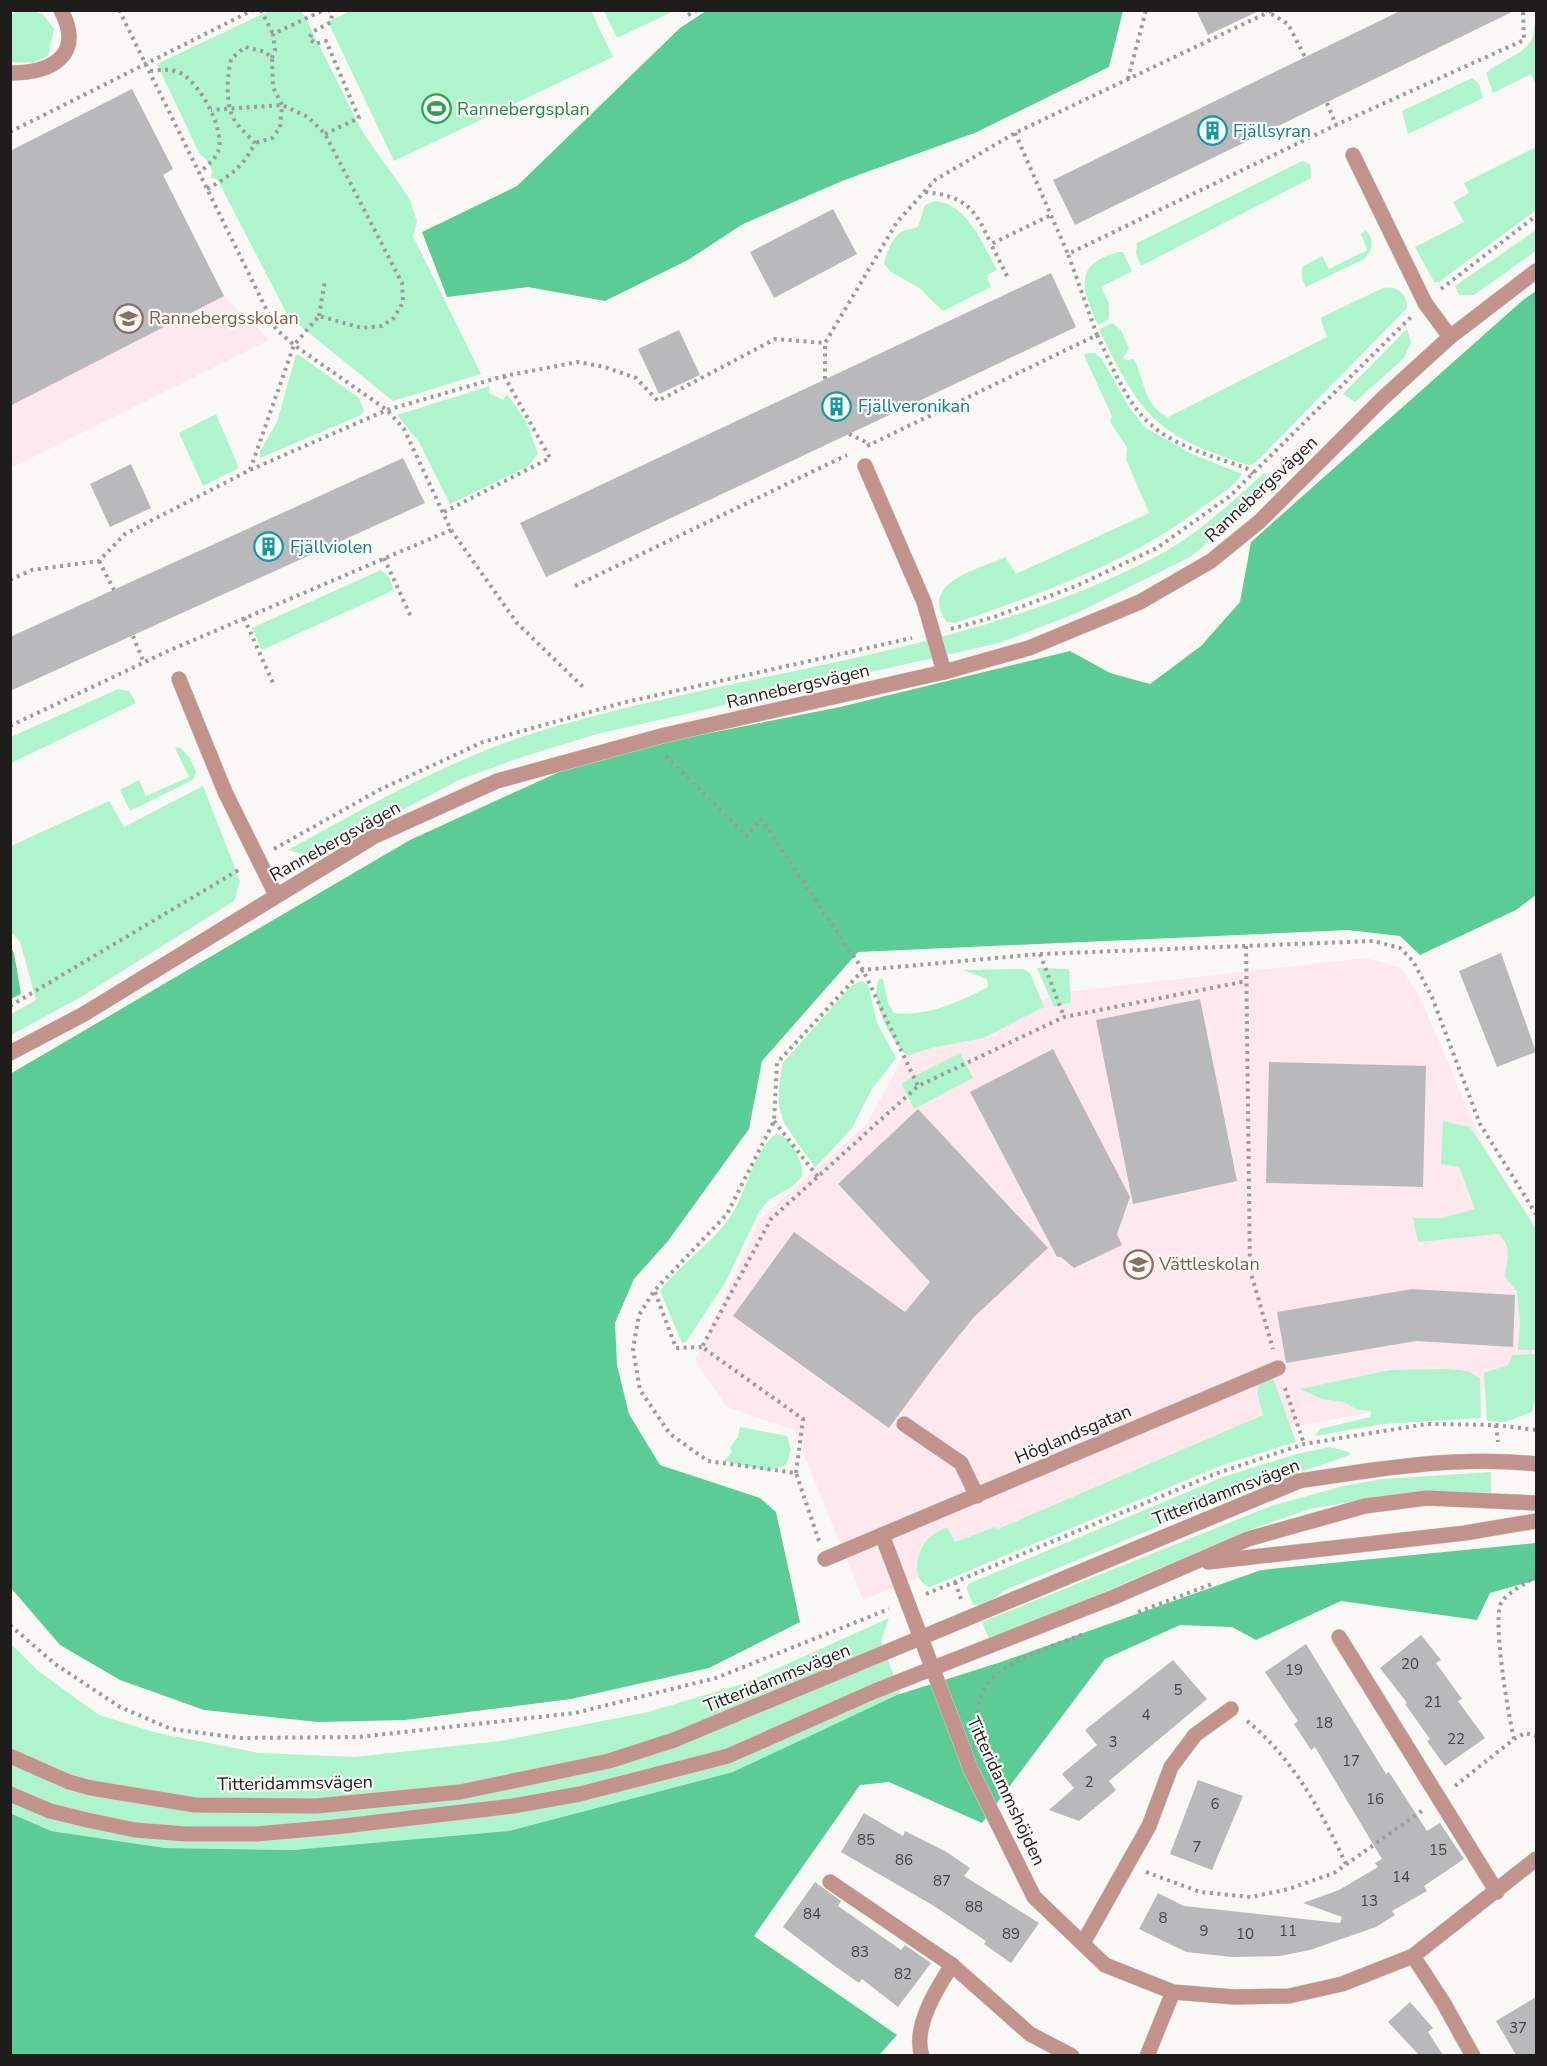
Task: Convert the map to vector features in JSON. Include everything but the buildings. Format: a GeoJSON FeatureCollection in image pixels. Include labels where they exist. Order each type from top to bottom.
{"type":"FeatureCollection","features":[{"type":"Feature","properties":{"kind":"street"},"geometry":{"type":"LineString","coordinates":[[10,73],[46,69],[58,62],[68,49],[69,31],[61,10]]}},
{"type":"Feature","properties":{"kind":"street"},"geometry":{"type":"LineString","coordinates":[[1353,155],[1425,303],[1450,337]]}},
{"type":"Feature","properties":{"kind":"street","name":"Rannebergsvägen"},"geometry":{"type":"LineString","coordinates":[[10,1053],[84,1014],[374,837],[497,781],[665,735],[944,672],[1029,648],[1140,602],[1211,561],[1260,520],[1383,398],[1450,337],[1536,271]]}},
{"type":"Feature","properties":{"kind":"street"},"geometry":{"type":"LineString","coordinates":[[865,466],[883,512],[915,579],[944,672]]}},
{"type":"Feature","properties":{"kind":"street"},"geometry":{"type":"LineString","coordinates":[[179,679],[225,792],[276,895]]}},
{"type":"Feature","properties":{"kind":"street","name":"Höglandsgatan"},"geometry":{"type":"LineString","coordinates":[[825,1559],[1278,1368]]}},
{"type":"Feature","properties":{"kind":"street"},"geometry":{"type":"LineString","coordinates":[[904,1424],[961,1462],[977,1496]]}},
{"type":"Feature","properties":{"kind":"street","name":"Titteridammsvägen"},"geometry":{"type":"LineString","coordinates":[[10,1756],[69,1782],[91,1788],[195,1805],[315,1806],[460,1792],[609,1761],[674,1740],[1299,1481],[1386,1468],[1499,1460],[1536,1464]]}},
{"type":"Feature","properties":{"kind":"street"},"geometry":{"type":"LineString","coordinates":[[10,1794],[50,1811],[135,1830],[186,1834],[256,1834],[513,1806],[580,1794],[728,1756],[933,1668],[1196,1563],[1248,1539],[1365,1506],[1427,1498],[1536,1503]]}},
{"type":"Feature","properties":{"kind":"street"},"geometry":{"type":"LineString","coordinates":[[1196,1563],[1465,1533],[1536,1521]]}},
{"type":"Feature","properties":{"kind":"street"},"geometry":{"type":"LineString","coordinates":[[882,1535],[922,1639]]}},
{"type":"Feature","properties":{"kind":"street"},"geometry":{"type":"LineString","coordinates":[[1339,1637],[1497,1892]]}},
{"type":"Feature","properties":{"kind":"street","name":"Titteridammshöjden"},"geometry":{"type":"LineString","coordinates":[[922,1639],[971,1770],[1034,1897],[1105,1965],[1173,1992],[1234,1997],[1289,1995],[1342,1984],[1413,1956],[1536,1859]]}},
{"type":"Feature","properties":{"kind":"street"},"geometry":{"type":"LineString","coordinates":[[1083,1943],[1149,1826],[1171,1767],[1195,1735],[1232,1709]]}},
{"type":"Feature","properties":{"kind":"street"},"geometry":{"type":"LineString","coordinates":[[830,1882],[952,1965],[1030,2034],[1072,2055]]}},
{"type":"Feature","properties":{"kind":"street"},"geometry":{"type":"LineString","coordinates":[[1413,1956],[1443,2002],[1473,2055]]}},
{"type":"Feature","properties":{"kind":"street"},"geometry":{"type":"LineString","coordinates":[[922,2055],[919,2045],[932,1995],[952,1965]]}},
{"type":"Feature","properties":{"kind":"street"},"geometry":{"type":"LineString","coordinates":[[1147,2055],[1173,1992]]}},
{"type":"Feature","properties":{"kind":"path"},"geometry":{"type":"LineString","coordinates":[[119,10],[266,313],[276,329],[294,345],[387,410],[404,429],[444,512],[450,530],[517,623],[583,687]]}},
{"type":"Feature","properties":{"kind":"path"},"geometry":{"type":"LineString","coordinates":[[10,132],[253,10]]}},
{"type":"Feature","properties":{"kind":"path"},"geometry":{"type":"LineString","coordinates":[[207,189],[236,172],[247,159],[255,143],[272,138],[280,128],[282,105],[273,87],[273,34],[261,10]]}},
{"type":"Feature","properties":{"kind":"path"},"geometry":{"type":"LineString","coordinates":[[273,34],[324,10]]}},
{"type":"Feature","properties":{"kind":"path"},"geometry":{"type":"LineString","coordinates":[[325,134],[359,118],[326,41],[315,44],[309,38],[314,31],[331,22],[332,13],[329,10]]}},
{"type":"Feature","properties":{"kind":"path"},"geometry":{"type":"LineString","coordinates":[[688,15],[697,10]]}},
{"type":"Feature","properties":{"kind":"path"},"geometry":{"type":"LineString","coordinates":[[1128,80],[1146,10]]}},
{"type":"Feature","properties":{"kind":"path"},"geometry":{"type":"LineString","coordinates":[[825,379],[825,343],[897,222],[935,180],[1015,134],[1273,10]]}},
{"type":"Feature","properties":{"kind":"path"},"geometry":{"type":"LineString","coordinates":[[1068,254],[1336,125],[1524,40],[1522,10]]}},
{"type":"Feature","properties":{"kind":"path"},"geometry":{"type":"LineString","coordinates":[[1266,12],[1288,24],[1305,57]]}},
{"type":"Feature","properties":{"kind":"path"},"geometry":{"type":"LineString","coordinates":[[255,143],[235,121],[230,107],[228,82],[231,59],[245,47],[265,52],[272,58]]}},
{"type":"Feature","properties":{"kind":"path"},"geometry":{"type":"LineString","coordinates":[[150,72],[171,69],[183,74],[193,83],[211,110],[219,144],[214,158],[199,173]]}},
{"type":"Feature","properties":{"kind":"path"},"geometry":{"type":"LineString","coordinates":[[1327,103],[1336,125]]}},
{"type":"Feature","properties":{"kind":"path"},"geometry":{"type":"LineString","coordinates":[[211,110],[282,105],[308,117],[325,134],[402,283],[402,302],[394,318],[382,326],[362,328],[319,316]]}},
{"type":"Feature","properties":{"kind":"path"},"geometry":{"type":"LineString","coordinates":[[1015,134],[1068,254],[1097,335],[1134,404],[1146,420],[1162,433],[1193,449],[1246,468],[1253,474]]}},
{"type":"Feature","properties":{"kind":"path"},"geometry":{"type":"LineString","coordinates":[[924,192],[951,195],[978,215],[1007,276]]}},
{"type":"Feature","properties":{"kind":"path"},"geometry":{"type":"LineString","coordinates":[[991,244],[1051,215]]}},
{"type":"Feature","properties":{"kind":"path"},"geometry":{"type":"LineString","coordinates":[[10,1006],[257,859],[379,790],[483,742],[622,703],[934,634],[994,617],[1076,586],[1157,548],[1230,496],[1363,361],[1425,303],[1536,216]]}},
{"type":"Feature","properties":{"kind":"path"},"geometry":{"type":"LineString","coordinates":[[250,470],[294,345],[319,316],[325,280]]}},
{"type":"Feature","properties":{"kind":"path"},"geometry":{"type":"LineString","coordinates":[[210,317],[241,321],[266,313]]}},
{"type":"Feature","properties":{"kind":"path"},"geometry":{"type":"LineString","coordinates":[[860,449],[1097,335]]}},
{"type":"Feature","properties":{"kind":"path"},"geometry":{"type":"LineString","coordinates":[[10,580],[32,570],[99,561],[125,534],[250,470],[387,410],[504,376],[578,362],[605,367],[636,378],[658,401],[775,339],[825,343]]}},
{"type":"Feature","properties":{"kind":"path"},"geometry":{"type":"LineString","coordinates":[[444,512],[550,458],[504,376]]}},
{"type":"Feature","properties":{"kind":"path"},"geometry":{"type":"LineString","coordinates":[[849,434],[870,444]]}},
{"type":"Feature","properties":{"kind":"path"},"geometry":{"type":"LineString","coordinates":[[575,586],[849,454]]}},
{"type":"Feature","properties":{"kind":"path"},"geometry":{"type":"LineString","coordinates":[[10,726],[244,618],[450,530]]}},
{"type":"Feature","properties":{"kind":"path"},"geometry":{"type":"LineString","coordinates":[[384,558],[412,619]]}},
{"type":"Feature","properties":{"kind":"path"},"geometry":{"type":"LineString","coordinates":[[99,561],[114,590]]}},
{"type":"Feature","properties":{"kind":"path"},"geometry":{"type":"LineString","coordinates":[[244,618],[273,682]]}},
{"type":"Feature","properties":{"kind":"path"},"geometry":{"type":"LineString","coordinates":[[133,636],[144,663]]}},
{"type":"Feature","properties":{"kind":"path"},"geometry":{"type":"LineString","coordinates":[[673,762],[747,836],[761,819],[863,970],[918,1086]]}},
{"type":"Feature","properties":{"kind":"path"},"geometry":{"type":"LineString","coordinates":[[796,1473],[708,1461],[670,1434],[640,1390],[633,1349],[639,1315],[654,1291],[727,1214],[774,1120],[777,1063],[863,970],[1040,954],[1373,941],[1400,948],[1413,961],[1432,997],[1480,1124],[1536,1214]]}},
{"type":"Feature","properties":{"kind":"path"},"geometry":{"type":"LineString","coordinates":[[1246,946],[1250,1269]]}},
{"type":"Feature","properties":{"kind":"path"},"geometry":{"type":"LineString","coordinates":[[1040,954],[1064,1017]]}},
{"type":"Feature","properties":{"kind":"path"},"geometry":{"type":"LineString","coordinates":[[702,1347],[771,1219],[918,1086],[1064,1017],[1247,981]]}},
{"type":"Feature","properties":{"kind":"path"},"geometry":{"type":"LineString","coordinates":[[774,1120],[818,1177]]}},
{"type":"Feature","properties":{"kind":"path"},"geometry":{"type":"LineString","coordinates":[[654,1291],[676,1348],[702,1347],[803,1419],[796,1473],[825,1559]]}},
{"type":"Feature","properties":{"kind":"path"},"geometry":{"type":"LineString","coordinates":[[10,1625],[55,1664],[120,1707],[171,1729],[240,1738],[359,1737],[586,1711],[716,1678],[1215,1474],[1293,1447],[1427,1424],[1497,1425],[1536,1430]]}},
{"type":"Feature","properties":{"kind":"path"},"geometry":{"type":"LineString","coordinates":[[1497,1425],[1499,1460]]}},
{"type":"Feature","properties":{"kind":"path"},"geometry":{"type":"LineString","coordinates":[[1514,1739],[1501,1663],[1499,1612],[1502,1601],[1536,1576]]}},
{"type":"Feature","properties":{"kind":"path"},"geometry":{"type":"LineString","coordinates":[[1130,1615],[1216,1583]]}},
{"type":"Feature","properties":{"kind":"path"},"geometry":{"type":"LineString","coordinates":[[980,1731],[978,1721],[980,1700],[990,1681],[1004,1667],[1088,1633]]}},
{"type":"Feature","properties":{"kind":"path"},"geometry":{"type":"LineString","coordinates":[[1232,1709],[1263,1734],[1287,1760],[1331,1832],[1346,1864]]}},
{"type":"Feature","properties":{"kind":"path"},"geometry":{"type":"LineString","coordinates":[[1128,1866],[1200,1892],[1251,1897],[1289,1890],[1334,1873],[1439,1799],[1514,1739],[1525,1733],[1536,1736]]}},
{"type":"Feature","properties":{"kind":"shaded area","name":"Rannebergsskolan"},"geometry":{"type":"Polygon","coordinates":[[[163,175],[224,296],[269,340],[11,468],[11,276],[163,175]]]}},
{"type":"Feature","properties":{"kind":"shaded area","name":"Vättleskolan"},"geometry":{"type":"Polygon","coordinates":[[[1365,958],[1400,967],[1419,995],[1484,1147],[1536,1228],[1536,1300],[1529,1383],[1286,1428],[863,1600],[794,1430],[727,1407],[695,1361],[760,1219],[866,1125],[913,1040],[1065,992],[1365,958]]]}},
{"type":"Feature","properties":{"kind":"green space"},"geometry":{"type":"Polygon","coordinates":[[[271,10],[302,11],[362,131],[409,198],[417,221],[413,236],[481,374],[393,401],[288,316],[217,179],[211,178],[212,170],[206,159],[199,153],[157,64],[271,10]]]}},
{"type":"Feature","properties":{"kind":"green space","name":"Rannebergsplan"},"geometry":{"type":"Polygon","coordinates":[[[352,10],[591,11],[613,57],[394,161],[328,22],[352,10]]]}},
{"type":"Feature","properties":{"kind":"green space"},"geometry":{"type":"Polygon","coordinates":[[[19,11],[43,14],[54,29],[48,56],[33,63],[11,62],[11,14],[19,11]]]}},
{"type":"Feature","properties":{"kind":"green space"},"geometry":{"type":"Polygon","coordinates":[[[604,11],[674,11],[617,38],[604,11]]]}},
{"type":"Feature","properties":{"kind":"green space"},"geometry":{"type":"Polygon","coordinates":[[[706,11],[1123,11],[1109,67],[977,132],[842,181],[743,224],[688,260],[605,301],[528,287],[447,297],[422,232],[517,186],[680,28],[706,11]]]}},
{"type":"Feature","properties":{"kind":"green space"},"geometry":{"type":"Polygon","coordinates":[[[1536,25],[1536,85],[1531,74],[1493,93],[1486,73],[1524,49],[1536,25]]]}},
{"type":"Feature","properties":{"kind":"green space"},"geometry":{"type":"Polygon","coordinates":[[[1472,78],[1479,84],[1483,98],[1408,134],[1402,111],[1472,78]]]}},
{"type":"Feature","properties":{"kind":"green space"},"geometry":{"type":"Polygon","coordinates":[[[1536,147],[1536,210],[1439,282],[1434,282],[1415,247],[1464,222],[1453,202],[1469,193],[1464,183],[1536,147]]]}},
{"type":"Feature","properties":{"kind":"green space"},"geometry":{"type":"Polygon","coordinates":[[[1302,161],[1310,164],[1311,178],[1141,266],[1136,253],[1137,243],[1302,161]]]}},
{"type":"Feature","properties":{"kind":"green space"},"geometry":{"type":"Polygon","coordinates":[[[935,201],[956,209],[965,217],[980,238],[997,270],[986,275],[991,287],[943,311],[918,287],[891,272],[884,264],[888,250],[896,236],[903,231],[918,227],[925,205],[935,201]]]}},
{"type":"Feature","properties":{"kind":"green space"},"geometry":{"type":"Polygon","coordinates":[[[1366,230],[1372,245],[1364,259],[1306,287],[1302,278],[1302,267],[1322,256],[1329,269],[1367,250],[1361,234],[1366,230]]]}},
{"type":"Feature","properties":{"kind":"green space"},"geometry":{"type":"Polygon","coordinates":[[[1536,230],[1536,251],[1474,295],[1459,295],[1455,286],[1536,230]]]}},
{"type":"Feature","properties":{"kind":"green space"},"geometry":{"type":"Polygon","coordinates":[[[1123,252],[1132,271],[1101,287],[1109,304],[1109,319],[1098,325],[1085,290],[1087,271],[1104,257],[1123,252]]]}},
{"type":"Feature","properties":{"kind":"green space"},"geometry":{"type":"Polygon","coordinates":[[[1388,287],[1400,291],[1405,298],[1407,308],[1255,463],[1249,465],[1191,443],[1156,420],[1132,391],[1100,332],[1100,329],[1112,323],[1121,330],[1129,349],[1123,357],[1125,360],[1134,359],[1149,399],[1160,412],[1168,417],[1327,337],[1322,317],[1388,287]]]}},
{"type":"Feature","properties":{"kind":"green space"},"geometry":{"type":"Polygon","coordinates":[[[1536,291],[1536,895],[1516,910],[1420,955],[1400,936],[1348,930],[858,952],[762,1061],[749,1129],[668,1241],[634,1279],[615,1323],[617,1365],[629,1414],[660,1465],[760,1498],[776,1512],[800,1622],[709,1668],[571,1699],[405,1720],[318,1722],[204,1710],[120,1680],[60,1645],[11,1588],[10,1074],[410,840],[594,756],[840,707],[1070,651],[1110,673],[1150,684],[1201,646],[1240,602],[1251,542],[1523,300],[1536,291]]]}},
{"type":"Feature","properties":{"kind":"green space"},"geometry":{"type":"Polygon","coordinates":[[[1407,329],[1411,342],[1404,358],[1355,402],[1343,394],[1407,329]]]}},
{"type":"Feature","properties":{"kind":"green space"},"geometry":{"type":"Polygon","coordinates":[[[1095,353],[1102,359],[1130,409],[1146,428],[1192,454],[1242,474],[1224,492],[1175,526],[1115,560],[1053,588],[955,623],[947,622],[940,609],[940,597],[945,587],[955,579],[1005,557],[1016,574],[1149,513],[1126,459],[1127,447],[1110,422],[1112,416],[1084,355],[1095,353]]]}},
{"type":"Feature","properties":{"kind":"green space"},"geometry":{"type":"Polygon","coordinates":[[[296,355],[359,398],[364,411],[361,415],[260,458],[260,451],[277,422],[296,355]]]}},
{"type":"Feature","properties":{"kind":"green space"},"geometry":{"type":"Polygon","coordinates":[[[490,386],[489,393],[503,400],[507,394],[526,421],[538,454],[527,467],[450,504],[419,442],[397,415],[490,386]]]}},
{"type":"Feature","properties":{"kind":"green space"},"geometry":{"type":"Polygon","coordinates":[[[216,414],[239,468],[203,486],[179,433],[216,414]]]}},
{"type":"Feature","properties":{"kind":"green space"},"geometry":{"type":"Polygon","coordinates":[[[1264,473],[1275,483],[1247,511],[1190,557],[1077,613],[999,643],[597,734],[519,758],[459,780],[313,857],[288,850],[417,781],[518,738],[629,707],[938,638],[1013,615],[1087,588],[1173,547],[1214,517],[1264,473]]]}},
{"type":"Feature","properties":{"kind":"green space"},"geometry":{"type":"Polygon","coordinates":[[[381,570],[389,577],[394,590],[262,650],[252,628],[381,570]]]}},
{"type":"Feature","properties":{"kind":"green space"},"geometry":{"type":"Polygon","coordinates":[[[118,689],[129,691],[136,703],[11,763],[11,737],[118,689]]]}},
{"type":"Feature","properties":{"kind":"green space"},"geometry":{"type":"Polygon","coordinates":[[[175,748],[181,748],[190,758],[196,772],[193,780],[130,811],[120,790],[139,780],[146,796],[189,777],[175,748]]]}},
{"type":"Feature","properties":{"kind":"green space"},"geometry":{"type":"Polygon","coordinates":[[[203,786],[240,881],[234,901],[81,997],[11,1035],[11,1014],[36,1000],[20,942],[11,932],[11,846],[109,801],[124,827],[203,786]]]}},
{"type":"Feature","properties":{"kind":"green space"},"geometry":{"type":"Polygon","coordinates":[[[11,948],[14,953],[21,994],[11,999],[11,948]]]}},
{"type":"Feature","properties":{"kind":"green space"},"geometry":{"type":"Polygon","coordinates":[[[1037,968],[1069,969],[1071,1002],[1054,1007],[1037,968]]]}},
{"type":"Feature","properties":{"kind":"green space"},"geometry":{"type":"Polygon","coordinates":[[[1023,969],[1030,973],[1044,1007],[983,1038],[931,1048],[907,1056],[888,1031],[879,1009],[877,988],[879,979],[883,979],[888,1003],[894,1013],[906,1014],[942,1007],[988,987],[987,979],[963,970],[1023,969]]]}},
{"type":"Feature","properties":{"kind":"green space"},"geometry":{"type":"Polygon","coordinates":[[[861,981],[868,985],[877,1023],[896,1058],[872,1089],[852,1128],[815,1168],[784,1123],[779,1106],[779,1086],[783,1063],[851,986],[861,981]]]}},
{"type":"Feature","properties":{"kind":"green space"},"geometry":{"type":"Polygon","coordinates":[[[960,1053],[973,1078],[914,1109],[901,1083],[960,1053]]]}},
{"type":"Feature","properties":{"kind":"green space"},"geometry":{"type":"Polygon","coordinates":[[[1443,1121],[1470,1127],[1536,1229],[1536,1350],[1518,1350],[1520,1325],[1517,1292],[1505,1277],[1508,1249],[1499,1234],[1418,1242],[1413,1218],[1441,1218],[1475,1209],[1459,1167],[1441,1164],[1443,1121]]]}},
{"type":"Feature","properties":{"kind":"green space"},"geometry":{"type":"Polygon","coordinates":[[[776,1134],[787,1139],[795,1150],[801,1164],[802,1176],[793,1186],[770,1199],[759,1212],[726,1281],[686,1342],[682,1343],[660,1291],[731,1216],[762,1150],[776,1134]]]}},
{"type":"Feature","properties":{"kind":"green space"},"geometry":{"type":"Polygon","coordinates":[[[1536,1354],[1536,1396],[1532,1412],[1505,1422],[1487,1421],[1484,1373],[1508,1365],[1512,1355],[1536,1354]]]}},
{"type":"Feature","properties":{"kind":"green space"},"geometry":{"type":"Polygon","coordinates":[[[1390,1370],[1467,1371],[1480,1378],[1481,1418],[1383,1424],[1315,1436],[1320,1429],[1370,1417],[1371,1411],[1358,1410],[1343,1402],[1322,1399],[1300,1389],[1390,1370]]]}},
{"type":"Feature","properties":{"kind":"green space"},"geometry":{"type":"Polygon","coordinates":[[[1273,1378],[1296,1442],[1225,1464],[930,1587],[923,1584],[919,1578],[917,1564],[919,1556],[925,1542],[936,1533],[947,1527],[955,1542],[995,1527],[998,1529],[1263,1415],[1257,1393],[1259,1384],[1273,1378]]]}},
{"type":"Feature","properties":{"kind":"green space"},"geometry":{"type":"Polygon","coordinates":[[[740,1427],[787,1436],[791,1450],[786,1465],[768,1471],[724,1461],[732,1452],[730,1447],[738,1437],[740,1427]]]}},
{"type":"Feature","properties":{"kind":"green space"},"geometry":{"type":"Polygon","coordinates":[[[1330,1447],[1349,1452],[1350,1455],[1231,1496],[1005,1590],[986,1603],[973,1605],[967,1589],[968,1584],[1223,1477],[1296,1454],[1330,1447]]]}},
{"type":"Feature","properties":{"kind":"green space"},"geometry":{"type":"Polygon","coordinates":[[[1491,1472],[1491,1493],[1410,1492],[1310,1509],[1249,1530],[990,1641],[982,1622],[1271,1506],[1343,1486],[1383,1479],[1491,1472]]]}},
{"type":"Feature","properties":{"kind":"green space"},"geometry":{"type":"Polygon","coordinates":[[[1536,1543],[1536,1580],[1490,1593],[1477,1620],[1341,1601],[1256,1640],[1232,1627],[1180,1625],[1105,1659],[982,1823],[889,1782],[860,1785],[754,1936],[897,2035],[879,2055],[11,2055],[10,1813],[51,1831],[165,1848],[293,1850],[509,1831],[733,1772],[897,1695],[1001,1662],[1261,1570],[1536,1543]]]}},
{"type":"Feature","properties":{"kind":"green space"},"geometry":{"type":"Polygon","coordinates":[[[889,1618],[881,1641],[910,1720],[733,1772],[509,1831],[439,1839],[293,1850],[165,1848],[51,1831],[11,1813],[10,1643],[37,1670],[99,1715],[157,1733],[260,1753],[354,1757],[500,1741],[648,1712],[745,1683],[889,1618]]]}},
{"type":"Feature","properties":{"kind":"place","name":"Rannebergsplan"},"geometry":{"type":"Point","coordinates":[436,109]}},
{"type":"Feature","properties":{"kind":"place","name":"Fjällsyran"},"geometry":{"type":"Point","coordinates":[1212,131]}},
{"type":"Feature","properties":{"kind":"place","name":"Rannebergsskolan"},"geometry":{"type":"Point","coordinates":[128,318]}},
{"type":"Feature","properties":{"kind":"place","name":"Fjällveronikan"},"geometry":{"type":"Point","coordinates":[837,406]}},
{"type":"Feature","properties":{"kind":"place","name":"Fjällviolen"},"geometry":{"type":"Point","coordinates":[269,547]}},
{"type":"Feature","properties":{"kind":"place","name":"Vättleskolan"},"geometry":{"type":"Point","coordinates":[1138,1264]}}]}
